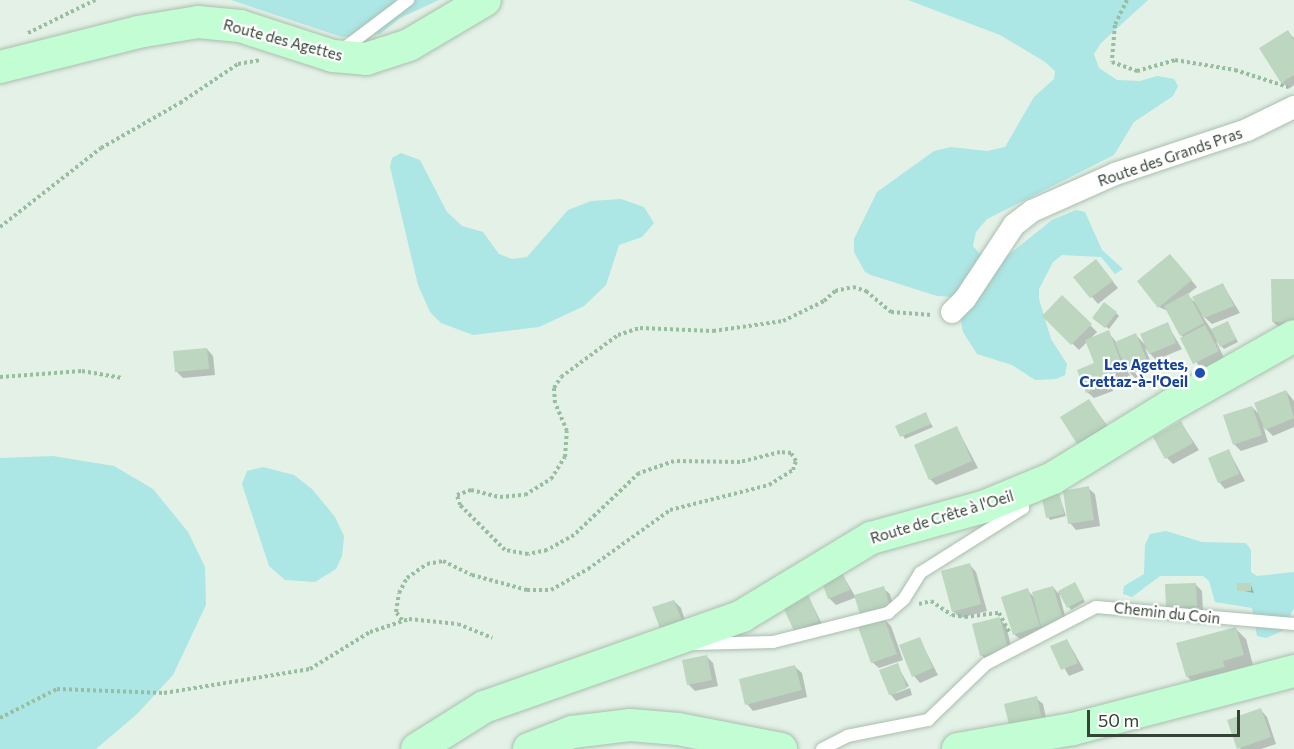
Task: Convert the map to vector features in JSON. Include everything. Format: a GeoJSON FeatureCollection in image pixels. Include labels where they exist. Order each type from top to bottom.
{"type":"FeatureCollection","features":[{"type":"Feature","properties":{"kind":"street","name":"Route des Agettes"},"geometry":{"type":"LineString","coordinates":[[6,66],[138,32],[198,22],[240,26],[333,56],[366,59],[387,55],[436,32],[484,0]]}},
{"type":"Feature","properties":{"kind":"street","name":"Route des Grands Pras"},"geometry":{"type":"LineString","coordinates":[[952,312],[965,299],[1014,225],[1032,211],[1115,174],[1246,130],[1294,107]]}},
{"type":"Feature","properties":{"kind":"street","name":"Route de Crête à l'Oeil"},"geometry":{"type":"LineString","coordinates":[[417,749],[484,707],[684,638],[760,607],[871,538],[976,509],[1022,492],[1065,471],[1170,406],[1294,336]]}},
{"type":"Feature","properties":{"kind":"street"},"geometry":{"type":"LineString","coordinates":[[958,749],[1073,729],[1294,671]]}},
{"type":"Feature","properties":{"kind":"street"},"geometry":{"type":"LineString","coordinates":[[529,749],[572,732],[630,725],[678,729],[781,749]]}},
{"type":"Feature","properties":{"kind":"lane"},"geometry":{"type":"LineString","coordinates":[[333,56],[408,0]]}},
{"type":"Feature","properties":{"kind":"lane"},"geometry":{"type":"LineString","coordinates":[[684,638],[699,645],[772,642],[892,612],[920,573],[1023,508],[1022,492]]}},
{"type":"Feature","properties":{"kind":"lane","name":"Chemin du Coin"},"geometry":{"type":"LineString","coordinates":[[822,749],[847,736],[928,720],[986,664],[1096,607],[1294,624]]}},
{"type":"Feature","properties":{"kind":"path"},"geometry":{"type":"LineString","coordinates":[[6,66],[22,37],[95,0]]}},
{"type":"Feature","properties":{"kind":"path"},"geometry":{"type":"LineString","coordinates":[[1128,0],[1115,25],[1112,62],[1137,71],[1175,60],[1235,70],[1294,89]]}},
{"type":"Feature","properties":{"kind":"path"},"geometry":{"type":"LineString","coordinates":[[0,227],[101,148],[180,103],[238,64],[269,59]]}},
{"type":"Feature","properties":{"kind":"path"},"geometry":{"type":"LineString","coordinates":[[402,620],[396,612],[399,593],[407,578],[427,564],[443,561],[472,576],[527,590],[551,590],[588,569],[670,510],[769,485],[793,470],[796,461],[791,453],[780,452],[740,462],[674,460],[639,473],[574,535],[547,550],[528,554],[505,550],[460,505],[457,495],[461,490],[500,497],[525,495],[551,479],[565,457],[567,431],[555,403],[554,388],[561,377],[618,335],[640,328],[713,331],[783,321],[824,302],[835,291],[853,287],[866,291],[891,312],[935,315],[952,312]]}},
{"type":"Feature","properties":{"kind":"path"},"geometry":{"type":"LineString","coordinates":[[0,377],[82,371],[122,378]]}},
{"type":"Feature","properties":{"kind":"path"},"geometry":{"type":"LineString","coordinates":[[892,612],[932,601],[952,615],[999,613],[1015,649]]}},
{"type":"Feature","properties":{"kind":"path"},"geometry":{"type":"LineString","coordinates":[[0,718],[57,689],[164,693],[310,669],[370,633],[402,620],[432,619],[458,624],[492,638]]}},
{"type":"Feature","properties":{"kind":"shaded area"},"geometry":{"type":"Polygon","coordinates":[[[231,0],[439,0],[400,18],[380,34],[342,37],[231,0]]]}},
{"type":"Feature","properties":{"kind":"shaded area"},"geometry":{"type":"Polygon","coordinates":[[[908,0],[1148,0],[1101,43],[1094,54],[1099,68],[1117,80],[1140,81],[1157,76],[1174,79],[1178,86],[1173,96],[1134,122],[1114,155],[987,219],[976,232],[973,246],[979,253],[1007,256],[1052,220],[1076,210],[1085,212],[1102,250],[1123,269],[1115,274],[1101,257],[1062,255],[1053,262],[1039,289],[1039,299],[1051,339],[1067,364],[1065,375],[1056,379],[1035,380],[1012,365],[977,354],[963,332],[956,297],[937,296],[871,275],[865,272],[854,252],[854,239],[877,192],[934,151],[951,147],[987,151],[1005,147],[1034,97],[1054,79],[1055,71],[1045,62],[1000,35],[908,0]]]}},
{"type":"Feature","properties":{"kind":"shaded area"},"geometry":{"type":"Polygon","coordinates":[[[401,153],[420,160],[447,212],[462,226],[483,232],[499,254],[512,259],[527,257],[568,210],[591,201],[621,199],[644,207],[654,223],[642,237],[619,245],[606,285],[584,306],[539,327],[473,335],[441,323],[430,312],[418,285],[390,167],[392,158],[401,153]]]}},
{"type":"Feature","properties":{"kind":"shaded area"},"geometry":{"type":"Polygon","coordinates":[[[53,456],[114,466],[153,489],[188,532],[205,567],[206,605],[173,675],[137,714],[96,749],[0,749],[0,458],[53,456]]]}},
{"type":"Feature","properties":{"kind":"shaded area"},"geometry":{"type":"Polygon","coordinates":[[[263,467],[294,475],[312,489],[335,517],[344,536],[342,556],[336,569],[315,582],[285,580],[269,566],[242,484],[247,471],[263,467]]]}},
{"type":"Feature","properties":{"kind":"shaded area"},"geometry":{"type":"Polygon","coordinates":[[[1166,531],[1202,542],[1246,543],[1251,550],[1251,572],[1257,576],[1294,572],[1294,608],[1282,631],[1266,638],[1257,636],[1252,608],[1215,602],[1209,581],[1203,576],[1160,576],[1132,597],[1123,594],[1124,586],[1144,574],[1145,545],[1150,534],[1166,531]]]}},
{"type":"Feature","properties":{"kind":"building"},"geometry":{"type":"Polygon","coordinates":[[[1288,30],[1294,40],[1294,75],[1281,83],[1259,48],[1288,30]]]}},
{"type":"Feature","properties":{"kind":"building"},"geometry":{"type":"Polygon","coordinates":[[[1170,254],[1192,280],[1158,308],[1137,281],[1170,254]]]}},
{"type":"Feature","properties":{"kind":"building"},"geometry":{"type":"Polygon","coordinates":[[[1096,259],[1113,281],[1090,298],[1073,277],[1096,259]]]}},
{"type":"Feature","properties":{"kind":"building"},"geometry":{"type":"Polygon","coordinates":[[[1271,279],[1294,279],[1294,322],[1272,322],[1271,279]]]}},
{"type":"Feature","properties":{"kind":"building"},"geometry":{"type":"Polygon","coordinates":[[[1223,283],[1234,306],[1204,318],[1192,297],[1223,283]]]}},
{"type":"Feature","properties":{"kind":"building"},"geometry":{"type":"Polygon","coordinates":[[[1188,293],[1204,323],[1180,336],[1164,306],[1188,293]]]}},
{"type":"Feature","properties":{"kind":"building"},"geometry":{"type":"Polygon","coordinates":[[[1062,295],[1092,324],[1071,345],[1042,316],[1062,295]]]}},
{"type":"Feature","properties":{"kind":"building"},"geometry":{"type":"Polygon","coordinates":[[[1104,302],[1117,312],[1105,328],[1092,318],[1104,302]]]}},
{"type":"Feature","properties":{"kind":"building"},"geometry":{"type":"Polygon","coordinates":[[[1228,321],[1236,339],[1220,347],[1211,329],[1228,321]]]}},
{"type":"Feature","properties":{"kind":"building"},"geometry":{"type":"Polygon","coordinates":[[[1168,322],[1176,343],[1149,354],[1140,334],[1168,322]]]}},
{"type":"Feature","properties":{"kind":"building"},"geometry":{"type":"Polygon","coordinates":[[[1205,325],[1219,351],[1193,364],[1180,338],[1205,325]]]}},
{"type":"Feature","properties":{"kind":"building"},"geometry":{"type":"Polygon","coordinates":[[[1109,330],[1124,370],[1105,377],[1108,384],[1086,393],[1077,370],[1094,363],[1085,340],[1109,330]]]}},
{"type":"Feature","properties":{"kind":"building"},"geometry":{"type":"Polygon","coordinates":[[[1136,333],[1148,363],[1127,372],[1115,342],[1136,333]]]}},
{"type":"Feature","properties":{"kind":"building"},"geometry":{"type":"Polygon","coordinates":[[[207,348],[209,369],[175,372],[173,351],[207,348]]]}},
{"type":"Feature","properties":{"kind":"building"},"geometry":{"type":"Polygon","coordinates":[[[1286,390],[1294,418],[1265,430],[1254,403],[1286,390]]]}},
{"type":"Feature","properties":{"kind":"building"},"geometry":{"type":"Polygon","coordinates":[[[1089,399],[1106,425],[1077,444],[1060,417],[1089,399]]]}},
{"type":"Feature","properties":{"kind":"building"},"geometry":{"type":"Polygon","coordinates":[[[1252,406],[1262,435],[1233,445],[1223,415],[1252,406]]]}},
{"type":"Feature","properties":{"kind":"building"},"geometry":{"type":"Polygon","coordinates":[[[926,412],[931,424],[900,437],[895,426],[926,412]]]}},
{"type":"Feature","properties":{"kind":"building"},"geometry":{"type":"Polygon","coordinates":[[[1181,421],[1193,443],[1165,459],[1153,437],[1181,421]]]}},
{"type":"Feature","properties":{"kind":"building"},"geometry":{"type":"Polygon","coordinates":[[[957,426],[972,461],[929,480],[914,445],[957,426]]]}},
{"type":"Feature","properties":{"kind":"building"},"geometry":{"type":"Polygon","coordinates":[[[1229,449],[1239,474],[1218,483],[1208,458],[1229,449]]]}},
{"type":"Feature","properties":{"kind":"building"},"geometry":{"type":"Polygon","coordinates":[[[1089,486],[1094,520],[1068,524],[1063,491],[1089,486]]]}},
{"type":"Feature","properties":{"kind":"building"},"geometry":{"type":"Polygon","coordinates":[[[1059,491],[1064,514],[1046,518],[1041,494],[1059,491]]]}},
{"type":"Feature","properties":{"kind":"building"},"geometry":{"type":"Polygon","coordinates":[[[970,563],[981,604],[952,612],[941,571],[970,563]]]}},
{"type":"Feature","properties":{"kind":"building"},"geometry":{"type":"Polygon","coordinates":[[[842,572],[850,590],[828,599],[821,580],[842,572]]]}},
{"type":"Feature","properties":{"kind":"building"},"geometry":{"type":"Polygon","coordinates":[[[1075,582],[1084,599],[1067,608],[1058,591],[1075,582]]]}},
{"type":"Feature","properties":{"kind":"building"},"geometry":{"type":"Polygon","coordinates":[[[1196,583],[1197,606],[1166,607],[1165,584],[1196,583]]]}},
{"type":"Feature","properties":{"kind":"building"},"geometry":{"type":"Polygon","coordinates":[[[1237,583],[1251,583],[1251,591],[1237,591],[1237,583]]]}},
{"type":"Feature","properties":{"kind":"building"},"geometry":{"type":"Polygon","coordinates":[[[884,586],[891,609],[861,618],[854,595],[884,586]]]}},
{"type":"Feature","properties":{"kind":"building"},"geometry":{"type":"Polygon","coordinates":[[[1053,586],[1063,620],[1041,626],[1032,592],[1053,586]]]}},
{"type":"Feature","properties":{"kind":"building"},"geometry":{"type":"Polygon","coordinates":[[[1028,588],[1040,626],[1013,635],[1001,597],[1028,588]]]}},
{"type":"Feature","properties":{"kind":"building"},"geometry":{"type":"Polygon","coordinates":[[[808,594],[819,621],[794,631],[782,605],[808,594]]]}},
{"type":"Feature","properties":{"kind":"building"},"geometry":{"type":"Polygon","coordinates":[[[674,600],[683,623],[661,631],[652,607],[674,600]]]}},
{"type":"Feature","properties":{"kind":"building"},"geometry":{"type":"Polygon","coordinates":[[[1000,617],[1008,649],[980,656],[972,624],[1000,617]]]}},
{"type":"Feature","properties":{"kind":"building"},"geometry":{"type":"Polygon","coordinates":[[[884,618],[897,654],[871,663],[858,627],[884,618]]]}},
{"type":"Feature","properties":{"kind":"building"},"geometry":{"type":"Polygon","coordinates":[[[1236,627],[1244,655],[1223,661],[1225,667],[1186,677],[1176,643],[1236,627]]]}},
{"type":"Feature","properties":{"kind":"building"},"geometry":{"type":"Polygon","coordinates":[[[920,637],[933,668],[912,677],[899,645],[920,637]]]}},
{"type":"Feature","properties":{"kind":"building"},"geometry":{"type":"Polygon","coordinates":[[[1067,639],[1078,663],[1061,670],[1050,646],[1067,639]]]}},
{"type":"Feature","properties":{"kind":"building"},"geometry":{"type":"Polygon","coordinates":[[[707,655],[712,680],[687,685],[682,660],[707,655]]]}},
{"type":"Feature","properties":{"kind":"building"},"geometry":{"type":"Polygon","coordinates":[[[898,663],[907,688],[889,695],[879,670],[898,663]]]}},
{"type":"Feature","properties":{"kind":"building"},"geometry":{"type":"Polygon","coordinates":[[[795,665],[802,690],[745,705],[739,679],[795,665]]]}},
{"type":"Feature","properties":{"kind":"building"},"geometry":{"type":"Polygon","coordinates":[[[1037,696],[1043,725],[1011,733],[1004,704],[1037,696]]]}},
{"type":"Feature","properties":{"kind":"building"},"geometry":{"type":"Polygon","coordinates":[[[1261,708],[1271,737],[1237,749],[1227,720],[1261,708]]]}},
{"type":"Feature","properties":{"kind":"place","name":"Les Agettes, Crettaz-à-l'Oeil"},"geometry":{"type":"Point","coordinates":[1200,373]}}]}
